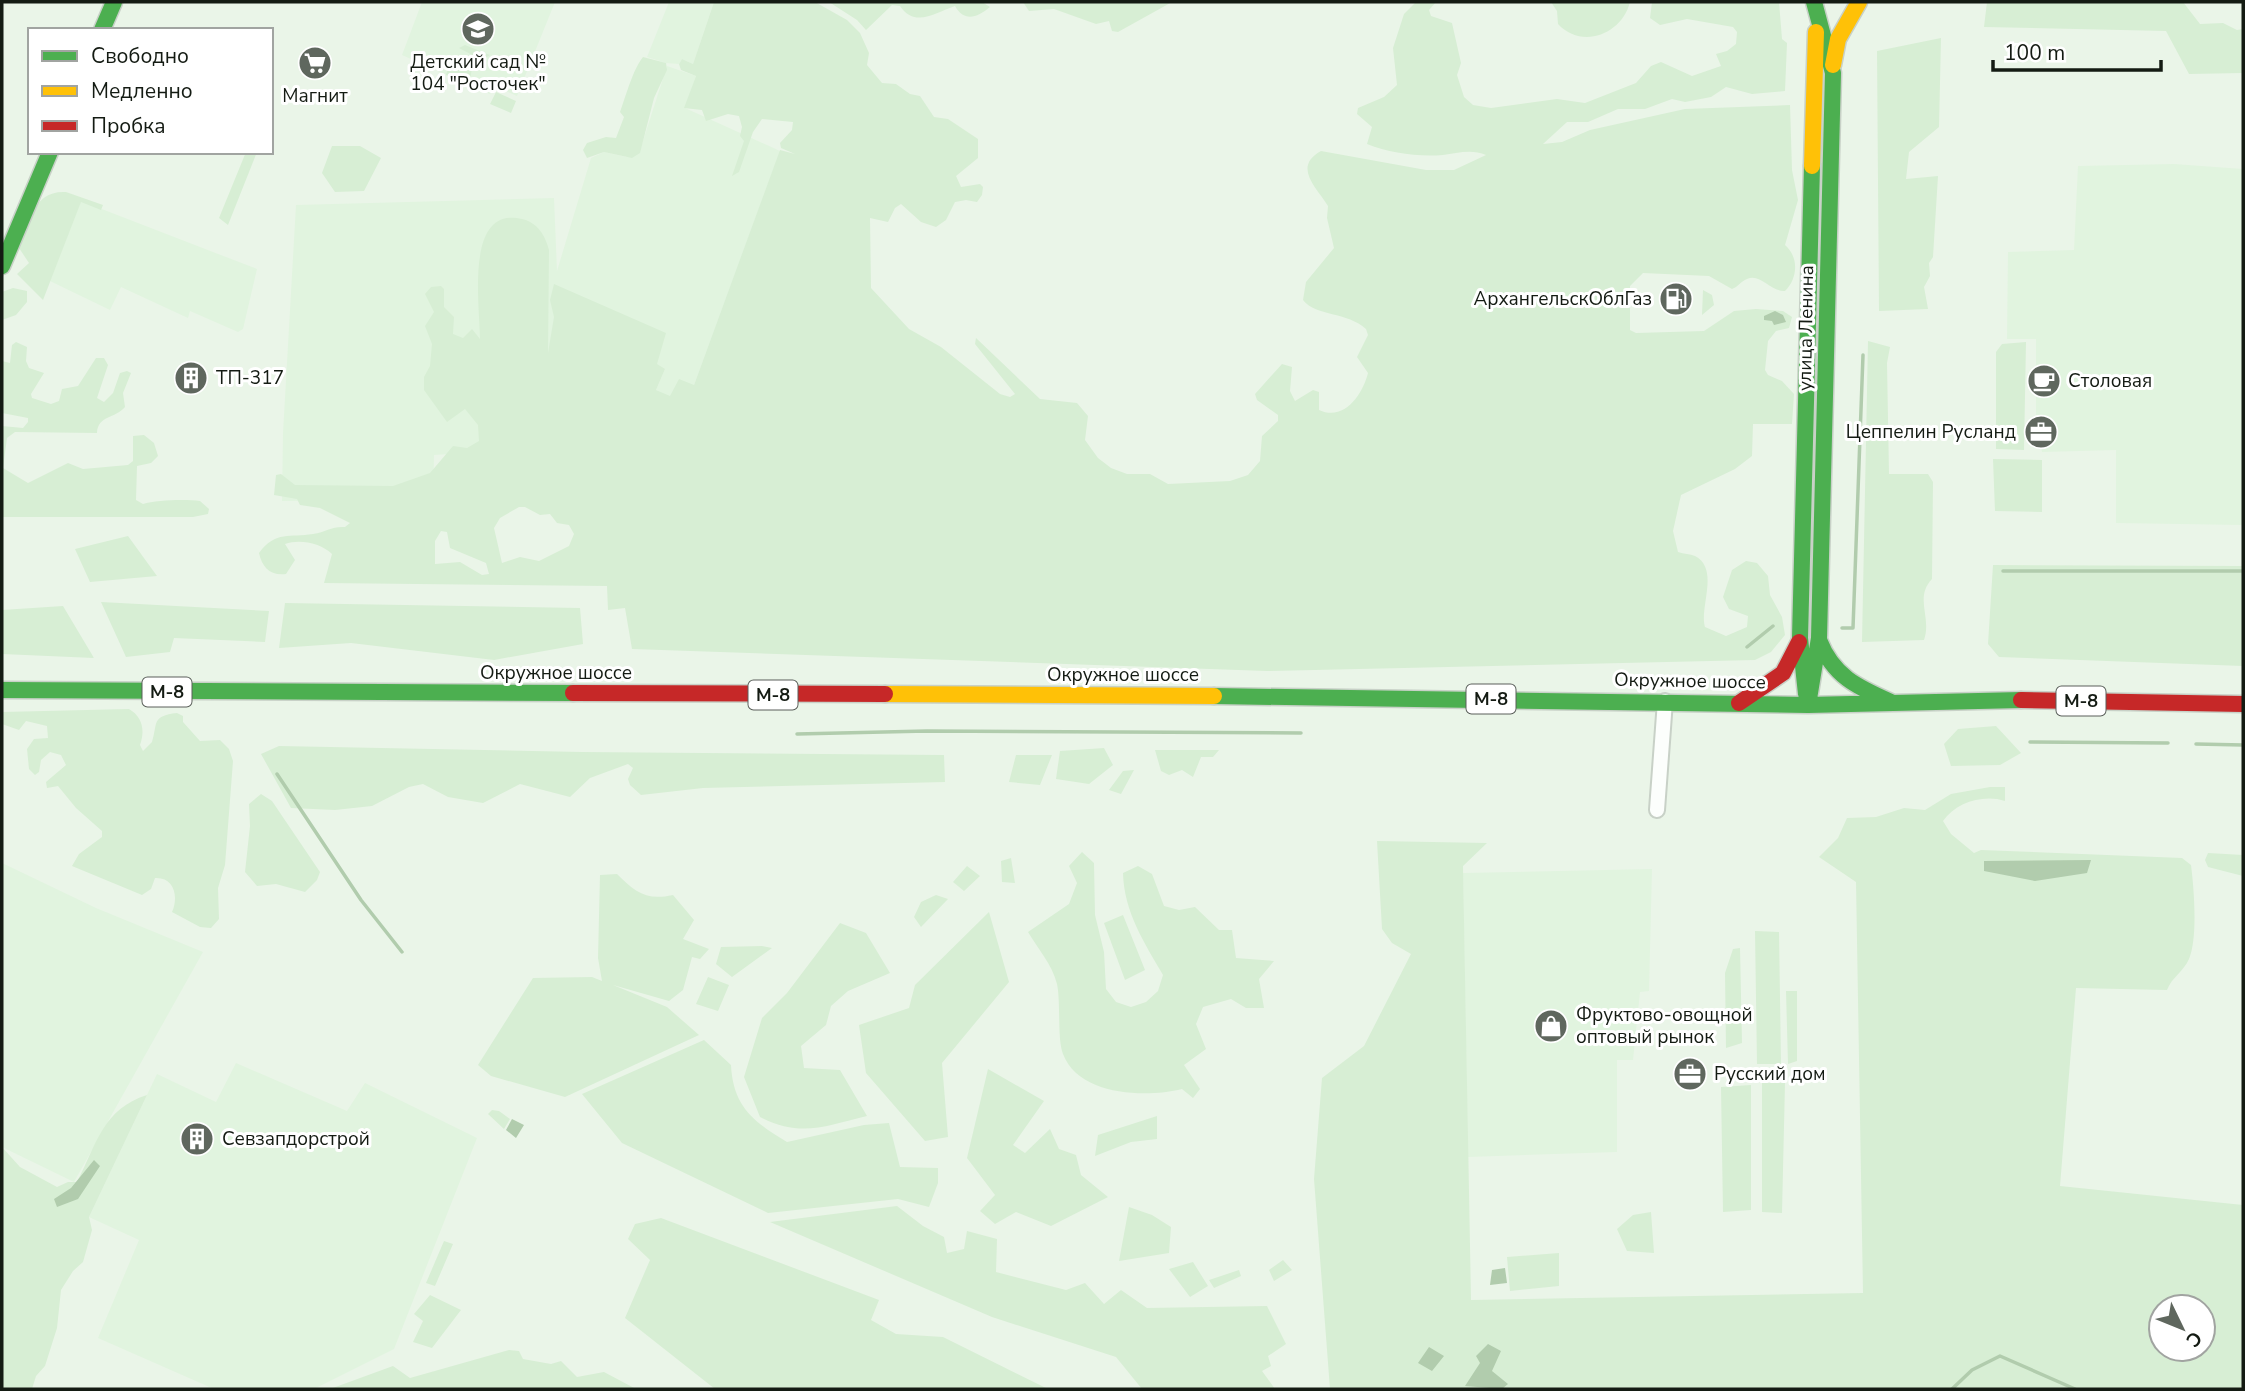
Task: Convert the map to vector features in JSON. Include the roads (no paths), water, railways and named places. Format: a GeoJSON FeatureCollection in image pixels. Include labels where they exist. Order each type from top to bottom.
{"type":"FeatureCollection","features":[{"type":"Feature","properties":{"kind":"main road"},"geometry":{"type":"LineString","coordinates":[[103,28],[114,2]]}},
{"type":"Feature","properties":{"kind":"main road","name":"улица Ленина"},"geometry":{"type":"LineString","coordinates":[[1808,705],[1819,638],[1833,73],[1814,2]]}},
{"type":"Feature","properties":{"kind":"main road"},"geometry":{"type":"LineString","coordinates":[[1817,21],[1824,2]]}},
{"type":"Feature","properties":{"kind":"main road"},"geometry":{"type":"LineString","coordinates":[[1833,73],[1837,41],[1859,2]]}},
{"type":"Feature","properties":{"kind":"main road","name":"улица Ленина"},"geometry":{"type":"LineString","coordinates":[[1808,705],[1800,638],[1813,73],[1817,21]]}},
{"type":"Feature","properties":{"kind":"main road"},"geometry":{"type":"LineString","coordinates":[[2,266],[49,154]]}},
{"type":"Feature","properties":{"kind":"main road"},"geometry":{"type":"LineString","coordinates":[[1809,306],[1827,312]]}},
{"type":"Feature","properties":{"kind":"main road","name":"улица Ленина"},"geometry":{"type":"LineString","coordinates":[[1739,703],[1783,673],[1800,638]]}},
{"type":"Feature","properties":{"kind":"main road","name":"улица Ленина"},"geometry":{"type":"LineString","coordinates":[[1819,638],[1827,661],[1840,678],[1891,702]]}},
{"type":"Feature","properties":{"kind":"main road","name":"Окружное шоссе"},"geometry":{"type":"LineString","coordinates":[[2,690],[1318,696],[1808,705],[1980,699],[2243,704]]}},
{"type":"Feature","properties":{"kind":"street"},"geometry":{"type":"LineString","coordinates":[[1657,810],[1665,702]]}},
{"type":"Feature","properties":{"kind":"waterway"},"geometry":{"type":"LineString","coordinates":[[1842,628],[1853,628],[1863,355]]}},
{"type":"Feature","properties":{"kind":"waterway"},"geometry":{"type":"LineString","coordinates":[[2003,571],[2243,571]]}},
{"type":"Feature","properties":{"kind":"waterway"},"geometry":{"type":"LineString","coordinates":[[1747,647],[1773,626]]}},
{"type":"Feature","properties":{"kind":"waterway"},"geometry":{"type":"LineString","coordinates":[[797,734],[927,731],[1301,733]]}},
{"type":"Feature","properties":{"kind":"waterway"},"geometry":{"type":"LineString","coordinates":[[2030,742],[2168,743]]}},
{"type":"Feature","properties":{"kind":"waterway"},"geometry":{"type":"LineString","coordinates":[[2196,744],[2243,745]]}},
{"type":"Feature","properties":{"kind":"waterway"},"geometry":{"type":"LineString","coordinates":[[277,774],[361,900],[402,952]]}},
{"type":"Feature","properties":{"kind":"waterway"},"geometry":{"type":"LineString","coordinates":[[1952,1389],[1972,1370],[2000,1356],[2075,1389]]}},
{"type":"Feature","properties":{"kind":"place","name":"Детский сад № 104 \"Росточек\""},"geometry":{"type":"Point","coordinates":[478,29]}},
{"type":"Feature","properties":{"kind":"place","name":"Магнит"},"geometry":{"type":"Point","coordinates":[315,63]}},
{"type":"Feature","properties":{"kind":"place","name":"АрхангельскОблГаз"},"geometry":{"type":"Point","coordinates":[1676,299]}},
{"type":"Feature","properties":{"kind":"place","name":"ТП-317"},"geometry":{"type":"Point","coordinates":[191,378]}},
{"type":"Feature","properties":{"kind":"place","name":"Столовая"},"geometry":{"type":"Point","coordinates":[2044,381]}},
{"type":"Feature","properties":{"kind":"place","name":"Цеппелин Русланд"},"geometry":{"type":"Point","coordinates":[2041,432]}},
{"type":"Feature","properties":{"kind":"place","name":"Фруктово-овощной оптовый рынок"},"geometry":{"type":"Point","coordinates":[1551,1026]}},
{"type":"Feature","properties":{"kind":"place","name":"Русский дом"},"geometry":{"type":"Point","coordinates":[1690,1074]}},
{"type":"Feature","properties":{"kind":"place","name":"Севзапдорстрой"},"geometry":{"type":"Point","coordinates":[197,1139]}}]}
